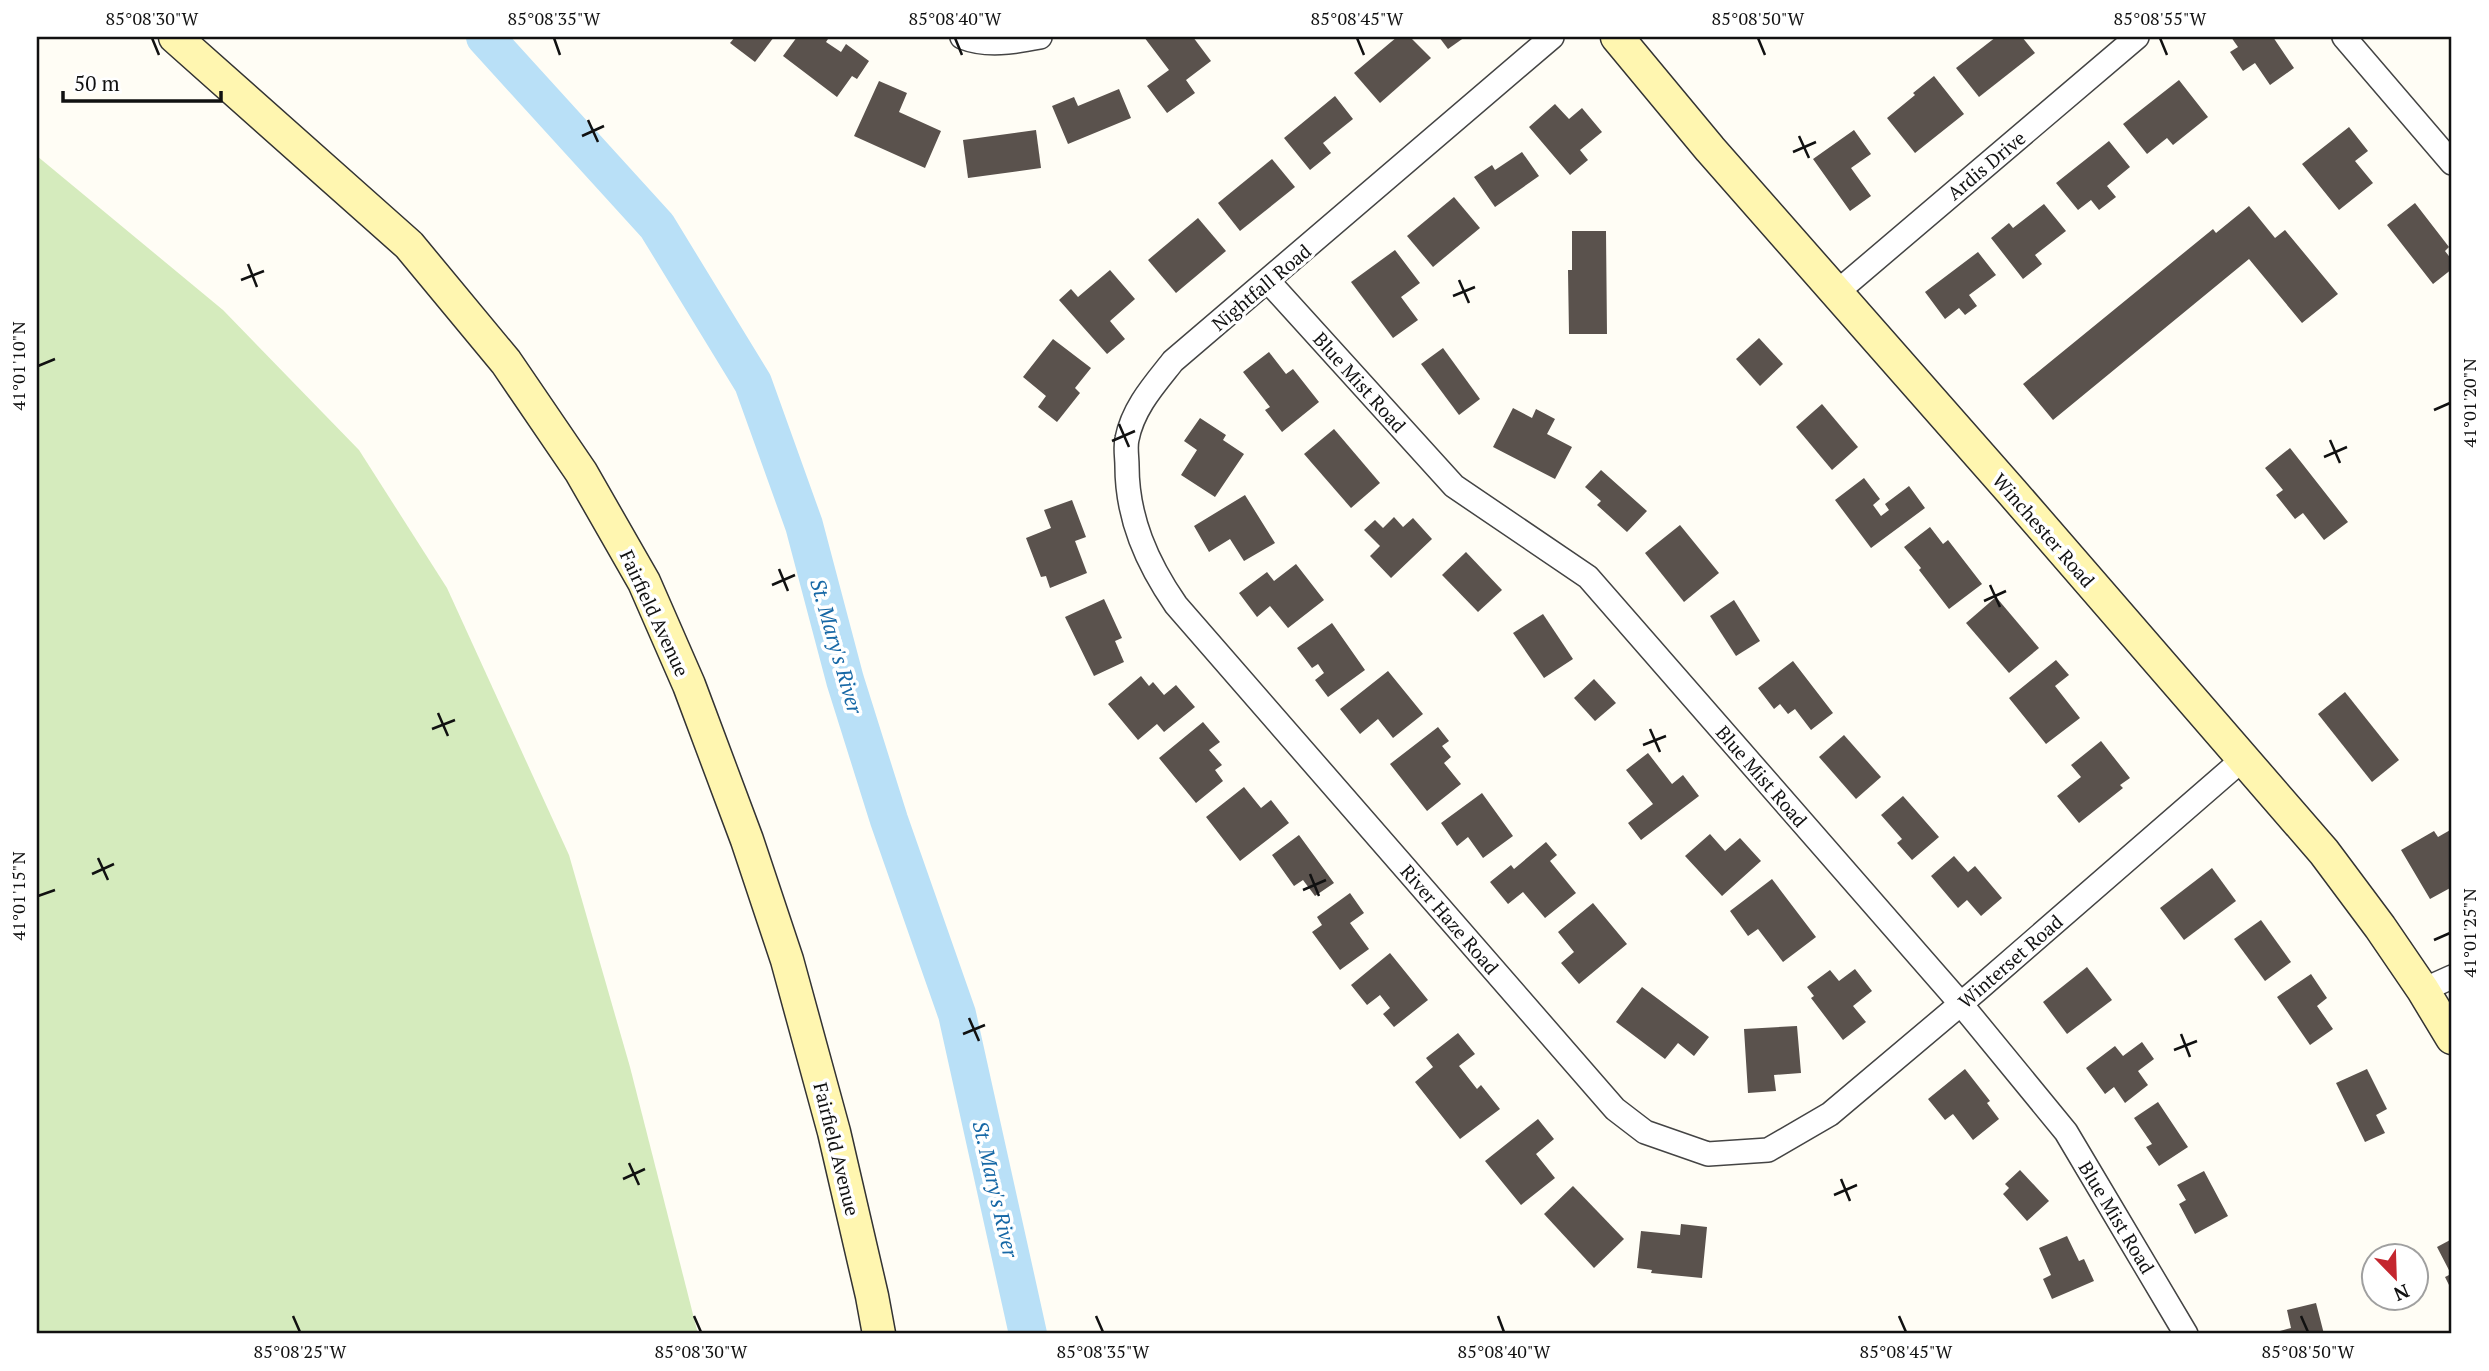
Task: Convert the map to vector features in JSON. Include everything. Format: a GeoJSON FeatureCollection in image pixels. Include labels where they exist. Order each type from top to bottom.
{"type":"FeatureCollection","features":[{"type":"Feature","properties":{"kind":"main road","name":"Fairfield Avenue"},"geometry":{"type":"LineString","coordinates":[[175,37],[409,245],[506,362],[581,472],[644,582],[689,685],[747,840],[787,960],[834,1132],[879,1334]]}},
{"type":"Feature","properties":{"kind":"main road","name":"Winchester Road"},"geometry":{"type":"LineString","coordinates":[[1617,37],[1710,149],[2324,852],[2380,927],[2452,1038]]}},
{"type":"Feature","properties":{"kind":"street"},"geometry":{"type":"LineString","coordinates":[[962,37],[971,41],[1005,43],[1040,37]]}},
{"type":"Feature","properties":{"kind":"street","name":"Nightfall Road"},"geometry":{"type":"LineString","coordinates":[[1176,605],[1159,580],[1140,543],[1127,486],[1127,439],[1143,399],[1173,361],[1552,37]]}},
{"type":"Feature","properties":{"kind":"street","name":"Ardis Drive"},"geometry":{"type":"LineString","coordinates":[[1836,293],[2137,37]]}},
{"type":"Feature","properties":{"kind":"street"},"geometry":{"type":"LineString","coordinates":[[2344,37],[2452,163]]}},
{"type":"Feature","properties":{"kind":"street","name":"Blue Mist Road"},"geometry":{"type":"LineString","coordinates":[[1268,281],[1454,486],[1588,577],[1961,1004],[2066,1132],[2186,1334]]}},
{"type":"Feature","properties":{"kind":"street","name":"River Haze Road"},"geometry":{"type":"LineString","coordinates":[[1176,605],[1615,1109],[1645,1132],[1708,1154],[1768,1150]]}},
{"type":"Feature","properties":{"kind":"street","name":"Winterset Road"},"geometry":{"type":"LineString","coordinates":[[1768,1150],[1830,1114],[2243,759]]}},
{"type":"Feature","properties":{"kind":"street"},"geometry":{"type":"LineString","coordinates":[[2423,990],[2452,977]]}},
{"type":"Feature","properties":{"kind":"green space"},"geometry":{"type":"Polygon","coordinates":[[[37,156],[223,310],[359,450],[447,588],[569,855],[630,1067],[698,1334],[37,1334],[37,156]]]}},
{"type":"Feature","properties":{"kind":"building"},"geometry":{"type":"Polygon","coordinates":[[[735,37],[774,37],[755,62],[730,43],[735,37]]]}},
{"type":"Feature","properties":{"kind":"building"},"geometry":{"type":"Polygon","coordinates":[[[797,37],[824,37],[828,39],[826,42],[841,52],[846,44],[869,61],[857,79],[852,76],[837,97],[783,56],[797,37]]]}},
{"type":"Feature","properties":{"kind":"building"},"geometry":{"type":"Polygon","coordinates":[[[1144,37],[1193,37],[1211,61],[1186,80],[1195,93],[1167,113],[1147,86],[1169,70],[1144,37]]]}},
{"type":"Feature","properties":{"kind":"building"},"geometry":{"type":"Polygon","coordinates":[[[1397,37],[1410,37],[1431,58],[1380,103],[1354,73],[1397,37]]]}},
{"type":"Feature","properties":{"kind":"building"},"geometry":{"type":"Polygon","coordinates":[[[1439,37],[1465,37],[1448,49],[1439,37]]]}},
{"type":"Feature","properties":{"kind":"building"},"geometry":{"type":"Polygon","coordinates":[[[1996,37],[2022,37],[2035,53],[1979,97],[1956,68],[1996,37]]]}},
{"type":"Feature","properties":{"kind":"building"},"geometry":{"type":"Polygon","coordinates":[[[2231,37],[2273,37],[2294,68],[2270,85],[2255,63],[2243,71],[2230,52],[2238,47],[2231,37]]]}},
{"type":"Feature","properties":{"kind":"building"},"geometry":{"type":"Polygon","coordinates":[[[1934,76],[1964,114],[1915,153],[1887,118],[1934,76]]]}},
{"type":"Feature","properties":{"kind":"building"},"geometry":{"type":"Polygon","coordinates":[[[2179,80],[2208,117],[2173,145],[2167,138],[2147,154],[2123,124],[2179,80]]]}},
{"type":"Feature","properties":{"kind":"building"},"geometry":{"type":"Polygon","coordinates":[[[879,81],[907,93],[899,112],[941,131],[925,168],[854,136],[879,81]]]}},
{"type":"Feature","properties":{"kind":"building"},"geometry":{"type":"Polygon","coordinates":[[[1119,89],[1131,118],[1068,144],[1052,106],[1074,97],[1078,106],[1119,89]]]}},
{"type":"Feature","properties":{"kind":"building"},"geometry":{"type":"Polygon","coordinates":[[[1335,96],[1353,119],[1323,143],[1331,153],[1310,170],[1284,138],[1335,96]]]}},
{"type":"Feature","properties":{"kind":"building"},"geometry":{"type":"Polygon","coordinates":[[[1555,104],[1569,119],[1582,108],[1602,132],[1580,150],[1588,160],[1570,175],[1529,127],[1555,104]]]}},
{"type":"Feature","properties":{"kind":"building"},"geometry":{"type":"Polygon","coordinates":[[[2349,127],[2368,151],[2355,161],[2373,183],[2339,210],[2302,164],[2349,127]]]}},
{"type":"Feature","properties":{"kind":"building"},"geometry":{"type":"Polygon","coordinates":[[[1036,130],[1041,168],[968,178],[963,140],[1036,130]]]}},
{"type":"Feature","properties":{"kind":"building"},"geometry":{"type":"Polygon","coordinates":[[[1854,130],[1871,154],[1851,168],[1871,196],[1850,211],[1813,159],[1854,130]]]}},
{"type":"Feature","properties":{"kind":"building"},"geometry":{"type":"Polygon","coordinates":[[[2109,141],[2130,167],[2107,186],[2116,197],[2099,210],[2091,200],[2078,210],[2056,183],[2109,141]]]}},
{"type":"Feature","properties":{"kind":"building"},"geometry":{"type":"Polygon","coordinates":[[[1522,152],[1539,176],[1495,207],[1474,177],[1492,165],[1495,170],[1522,152]]]}},
{"type":"Feature","properties":{"kind":"building"},"geometry":{"type":"Polygon","coordinates":[[[1272,159],[1295,187],[1240,231],[1218,203],[1272,159]]]}},
{"type":"Feature","properties":{"kind":"building"},"geometry":{"type":"Polygon","coordinates":[[[1454,197],[1480,228],[1433,267],[1407,236],[1454,197]]]}},
{"type":"Feature","properties":{"kind":"building"},"geometry":{"type":"Polygon","coordinates":[[[2415,203],[2449,247],[2445,251],[2452,260],[2452,269],[2433,284],[2387,225],[2415,203]]]}},
{"type":"Feature","properties":{"kind":"building"},"geometry":{"type":"Polygon","coordinates":[[[2044,204],[2066,231],[2035,255],[2042,264],[2023,279],[1991,238],[2009,223],[2013,228],[2044,204]]]}},
{"type":"Feature","properties":{"kind":"building"},"geometry":{"type":"Polygon","coordinates":[[[2249,206],[2275,238],[2285,230],[2338,294],[2302,323],[2249,259],[2053,420],[2023,384],[2213,229],[2216,233],[2249,206]]]}},
{"type":"Feature","properties":{"kind":"building"},"geometry":{"type":"Polygon","coordinates":[[[1198,218],[1226,251],[1176,293],[1148,260],[1198,218]]]}},
{"type":"Feature","properties":{"kind":"building"},"geometry":{"type":"Polygon","coordinates":[[[1572,231],[1606,231],[1607,334],[1569,334],[1568,270],[1572,270],[1572,231]]]}},
{"type":"Feature","properties":{"kind":"building"},"geometry":{"type":"Polygon","coordinates":[[[1395,250],[1420,283],[1401,297],[1418,320],[1393,338],[1351,282],[1395,250]]]}},
{"type":"Feature","properties":{"kind":"building"},"geometry":{"type":"Polygon","coordinates":[[[1978,252],[1996,275],[1969,295],[1977,306],[1965,315],[1959,308],[1945,319],[1925,292],[1978,252]]]}},
{"type":"Feature","properties":{"kind":"building"},"geometry":{"type":"Polygon","coordinates":[[[1110,270],[1135,299],[1110,321],[1125,339],[1107,354],[1059,300],[1071,289],[1078,297],[1110,270]]]}},
{"type":"Feature","properties":{"kind":"building"},"geometry":{"type":"Polygon","coordinates":[[[1759,338],[1783,364],[1760,386],[1736,359],[1759,338]]]}},
{"type":"Feature","properties":{"kind":"building"},"geometry":{"type":"Polygon","coordinates":[[[1053,339],[1091,368],[1075,388],[1080,393],[1057,422],[1038,407],[1046,396],[1023,377],[1053,339]]]}},
{"type":"Feature","properties":{"kind":"building"},"geometry":{"type":"Polygon","coordinates":[[[1443,348],[1480,399],[1459,415],[1421,364],[1443,348]]]}},
{"type":"Feature","properties":{"kind":"building"},"geometry":{"type":"Polygon","coordinates":[[[1269,352],[1286,374],[1293,369],[1319,402],[1282,432],[1265,410],[1270,407],[1243,372],[1269,352]]]}},
{"type":"Feature","properties":{"kind":"building"},"geometry":{"type":"Polygon","coordinates":[[[1822,404],[1858,447],[1832,470],[1796,427],[1822,404]]]}},
{"type":"Feature","properties":{"kind":"building"},"geometry":{"type":"Polygon","coordinates":[[[1513,408],[1532,418],[1536,409],[1555,419],[1547,434],[1572,447],[1555,479],[1493,447],[1513,408]]]}},
{"type":"Feature","properties":{"kind":"building"},"geometry":{"type":"Polygon","coordinates":[[[1200,418],[1226,435],[1223,440],[1244,454],[1215,497],[1181,475],[1197,450],[1184,441],[1200,418]]]}},
{"type":"Feature","properties":{"kind":"building"},"geometry":{"type":"Polygon","coordinates":[[[1334,429],[1380,483],[1351,508],[1304,454],[1334,429]]]}},
{"type":"Feature","properties":{"kind":"building"},"geometry":{"type":"Polygon","coordinates":[[[2290,448],[2348,522],[2324,540],[2303,513],[2295,519],[2276,495],[2283,490],[2265,468],[2290,448]]]}},
{"type":"Feature","properties":{"kind":"building"},"geometry":{"type":"Polygon","coordinates":[[[1601,470],[1647,511],[1627,532],[1597,505],[1601,501],[1585,487],[1601,470]]]}},
{"type":"Feature","properties":{"kind":"building"},"geometry":{"type":"Polygon","coordinates":[[[1864,478],[1880,499],[1873,505],[1881,516],[1889,510],[1885,504],[1909,486],[1925,508],[1871,548],[1835,500],[1864,478]]]}},
{"type":"Feature","properties":{"kind":"building"},"geometry":{"type":"Polygon","coordinates":[[[1245,495],[1275,543],[1244,561],[1230,539],[1209,552],[1194,526],[1245,495]]]}},
{"type":"Feature","properties":{"kind":"building"},"geometry":{"type":"Polygon","coordinates":[[[1072,500],[1086,537],[1075,541],[1087,573],[1050,588],[1046,576],[1041,577],[1026,538],[1051,528],[1044,510],[1072,500]]]}},
{"type":"Feature","properties":{"kind":"building"},"geometry":{"type":"Polygon","coordinates":[[[1394,517],[1403,527],[1413,518],[1432,539],[1391,578],[1370,556],[1380,546],[1364,530],[1375,520],[1383,528],[1394,517]]]}},
{"type":"Feature","properties":{"kind":"building"},"geometry":{"type":"Polygon","coordinates":[[[1680,525],[1719,573],[1684,602],[1645,553],[1680,525]]]}},
{"type":"Feature","properties":{"kind":"building"},"geometry":{"type":"Polygon","coordinates":[[[1930,527],[1943,544],[1948,540],[1982,584],[1949,609],[1904,547],[1930,527]]]}},
{"type":"Feature","properties":{"kind":"building"},"geometry":{"type":"Polygon","coordinates":[[[1466,552],[1502,590],[1478,612],[1442,575],[1466,552]]]}},
{"type":"Feature","properties":{"kind":"building"},"geometry":{"type":"Polygon","coordinates":[[[1296,564],[1324,600],[1288,628],[1270,606],[1257,617],[1239,593],[1267,572],[1274,581],[1296,564]]]}},
{"type":"Feature","properties":{"kind":"building"},"geometry":{"type":"Polygon","coordinates":[[[1996,597],[2039,648],[2009,673],[1966,623],[1996,597]]]}},
{"type":"Feature","properties":{"kind":"building"},"geometry":{"type":"Polygon","coordinates":[[[1104,599],[1122,638],[1115,641],[1124,662],[1094,676],[1065,617],[1104,599]]]}},
{"type":"Feature","properties":{"kind":"building"},"geometry":{"type":"Polygon","coordinates":[[[1734,600],[1760,641],[1736,656],[1710,616],[1734,600]]]}},
{"type":"Feature","properties":{"kind":"building"},"geometry":{"type":"Polygon","coordinates":[[[1543,614],[1573,659],[1544,678],[1513,633],[1543,614]]]}},
{"type":"Feature","properties":{"kind":"building"},"geometry":{"type":"Polygon","coordinates":[[[1332,623],[1365,670],[1328,697],[1315,680],[1324,673],[1318,664],[1312,668],[1297,648],[1332,623]]]}},
{"type":"Feature","properties":{"kind":"building"},"geometry":{"type":"Polygon","coordinates":[[[2056,660],[2069,675],[2055,686],[2080,718],[2046,744],[2009,698],[2056,660]]]}},
{"type":"Feature","properties":{"kind":"building"},"geometry":{"type":"Polygon","coordinates":[[[1793,661],[1833,713],[1811,730],[1795,709],[1788,714],[1780,704],[1774,709],[1758,688],[1793,661]]]}},
{"type":"Feature","properties":{"kind":"building"},"geometry":{"type":"Polygon","coordinates":[[[1388,671],[1423,714],[1393,738],[1378,719],[1360,734],[1340,709],[1388,671]]]}},
{"type":"Feature","properties":{"kind":"building"},"geometry":{"type":"Polygon","coordinates":[[[1141,676],[1149,686],[1153,682],[1164,695],[1176,685],[1195,707],[1164,732],[1157,724],[1138,740],[1108,704],[1141,676]]]}},
{"type":"Feature","properties":{"kind":"building"},"geometry":{"type":"Polygon","coordinates":[[[1594,679],[1616,703],[1595,721],[1574,698],[1594,679]]]}},
{"type":"Feature","properties":{"kind":"building"},"geometry":{"type":"Polygon","coordinates":[[[2345,692],[2399,760],[2372,782],[2318,714],[2345,692]]]}},
{"type":"Feature","properties":{"kind":"building"},"geometry":{"type":"Polygon","coordinates":[[[1203,722],[1220,742],[1209,750],[1222,765],[1215,770],[1223,781],[1196,803],[1159,758],[1203,722]]]}},
{"type":"Feature","properties":{"kind":"building"},"geometry":{"type":"Polygon","coordinates":[[[1438,727],[1449,741],[1442,746],[1451,757],[1444,763],[1461,784],[1427,811],[1390,764],[1438,727]]]}},
{"type":"Feature","properties":{"kind":"building"},"geometry":{"type":"Polygon","coordinates":[[[1844,735],[1881,777],[1856,799],[1819,757],[1844,735]]]}},
{"type":"Feature","properties":{"kind":"building"},"geometry":{"type":"Polygon","coordinates":[[[2101,741],[2130,778],[2120,785],[2123,788],[2079,823],[2057,796],[2081,777],[2071,765],[2101,741]]]}},
{"type":"Feature","properties":{"kind":"building"},"geometry":{"type":"Polygon","coordinates":[[[1648,753],[1672,784],[1683,775],[1699,796],[1641,840],[1628,823],[1653,804],[1626,770],[1648,753]]]}},
{"type":"Feature","properties":{"kind":"building"},"geometry":{"type":"Polygon","coordinates":[[[1244,787],[1261,808],[1271,800],[1289,823],[1240,861],[1206,817],[1244,787]]]}},
{"type":"Feature","properties":{"kind":"building"},"geometry":{"type":"Polygon","coordinates":[[[1482,793],[1513,836],[1483,858],[1468,837],[1457,846],[1441,823],[1482,793]]]}},
{"type":"Feature","properties":{"kind":"building"},"geometry":{"type":"Polygon","coordinates":[[[1903,796],[1939,837],[1912,860],[1897,843],[1902,839],[1881,815],[1903,796]]]}},
{"type":"Feature","properties":{"kind":"building"},"geometry":{"type":"Polygon","coordinates":[[[2452,829],[2452,887],[2430,899],[2401,850],[2434,831],[2438,837],[2452,829]]]}},
{"type":"Feature","properties":{"kind":"building"},"geometry":{"type":"Polygon","coordinates":[[[1710,834],[1725,851],[1740,838],[1761,861],[1722,896],[1685,856],[1710,834]]]}},
{"type":"Feature","properties":{"kind":"building"},"geometry":{"type":"Polygon","coordinates":[[[1299,835],[1334,883],[1315,896],[1303,880],[1294,886],[1272,855],[1299,835]]]}},
{"type":"Feature","properties":{"kind":"building"},"geometry":{"type":"Polygon","coordinates":[[[1546,842],[1557,855],[1550,861],[1576,893],[1545,918],[1523,892],[1508,904],[1490,882],[1511,865],[1514,869],[1546,842]]]}},
{"type":"Feature","properties":{"kind":"building"},"geometry":{"type":"Polygon","coordinates":[[[1954,856],[1968,872],[1975,866],[2002,898],[1981,916],[1967,900],[1958,908],[1931,876],[1954,856]]]}},
{"type":"Feature","properties":{"kind":"building"},"geometry":{"type":"Polygon","coordinates":[[[2212,868],[2236,901],[2184,940],[2160,908],[2212,868]]]}},
{"type":"Feature","properties":{"kind":"building"},"geometry":{"type":"Polygon","coordinates":[[[1772,879],[1816,937],[1783,962],[1758,929],[1748,936],[1730,911],[1772,879]]]}},
{"type":"Feature","properties":{"kind":"building"},"geometry":{"type":"Polygon","coordinates":[[[1350,893],[1364,913],[1350,923],[1369,949],[1340,970],[1312,932],[1322,925],[1317,917],[1350,893]]]}},
{"type":"Feature","properties":{"kind":"building"},"geometry":{"type":"Polygon","coordinates":[[[1593,903],[1627,944],[1579,984],[1561,963],[1574,952],[1558,932],[1593,903]]]}},
{"type":"Feature","properties":{"kind":"building"},"geometry":{"type":"Polygon","coordinates":[[[2261,920],[2291,962],[2265,981],[2234,939],[2261,920]]]}},
{"type":"Feature","properties":{"kind":"building"},"geometry":{"type":"Polygon","coordinates":[[[1390,953],[1428,1000],[1394,1027],[1383,1014],[1390,1008],[1380,995],[1367,1005],[1351,985],[1390,953]]]}},
{"type":"Feature","properties":{"kind":"building"},"geometry":{"type":"Polygon","coordinates":[[[2087,967],[2112,1000],[2067,1034],[2043,1002],[2087,967]]]}},
{"type":"Feature","properties":{"kind":"building"},"geometry":{"type":"Polygon","coordinates":[[[1855,969],[1872,991],[1853,1006],[1866,1022],[1843,1040],[1811,998],[1814,996],[1807,987],[1830,970],[1839,981],[1855,969]]]}},
{"type":"Feature","properties":{"kind":"building"},"geometry":{"type":"Polygon","coordinates":[[[2311,974],[2327,998],[2317,1006],[2333,1029],[2310,1045],[2277,997],[2311,974]]]}},
{"type":"Feature","properties":{"kind":"building"},"geometry":{"type":"Polygon","coordinates":[[[1642,987],[1709,1037],[1694,1056],[1678,1043],[1665,1059],[1616,1022],[1642,987]]]}},
{"type":"Feature","properties":{"kind":"building"},"geometry":{"type":"Polygon","coordinates":[[[1797,1026],[1801,1073],[1774,1075],[1776,1091],[1748,1093],[1744,1029],[1797,1026]]]}},
{"type":"Feature","properties":{"kind":"building"},"geometry":{"type":"Polygon","coordinates":[[[1458,1033],[1475,1054],[1459,1066],[1477,1089],[1481,1085],[1500,1109],[1460,1139],[1415,1082],[1433,1067],[1426,1058],[1458,1033]]]}},
{"type":"Feature","properties":{"kind":"building"},"geometry":{"type":"Polygon","coordinates":[[[2142,1042],[2154,1059],[2138,1071],[2148,1085],[2125,1103],[2114,1087],[2105,1094],[2086,1068],[2115,1046],[2123,1056],[2142,1042]]]}},
{"type":"Feature","properties":{"kind":"building"},"geometry":{"type":"Polygon","coordinates":[[[1965,1069],[1990,1101],[1987,1103],[1999,1119],[1973,1140],[1953,1114],[1945,1120],[1928,1099],[1965,1069]]]}},
{"type":"Feature","properties":{"kind":"building"},"geometry":{"type":"Polygon","coordinates":[[[2367,1069],[2387,1109],[2376,1115],[2385,1133],[2365,1142],[2336,1083],[2367,1069]]]}},
{"type":"Feature","properties":{"kind":"building"},"geometry":{"type":"Polygon","coordinates":[[[2158,1102],[2188,1147],[2159,1166],[2146,1147],[2152,1144],[2134,1118],[2158,1102]]]}},
{"type":"Feature","properties":{"kind":"building"},"geometry":{"type":"Polygon","coordinates":[[[1538,1119],[1554,1139],[1536,1154],[1555,1178],[1521,1205],[1485,1161],[1538,1119]]]}},
{"type":"Feature","properties":{"kind":"building"},"geometry":{"type":"Polygon","coordinates":[[[2020,1170],[2049,1201],[2027,1221],[2003,1194],[2009,1188],[2005,1184],[2020,1170]]]}},
{"type":"Feature","properties":{"kind":"building"},"geometry":{"type":"Polygon","coordinates":[[[2204,1171],[2228,1216],[2195,1234],[2179,1204],[2186,1200],[2177,1185],[2204,1171]]]}},
{"type":"Feature","properties":{"kind":"building"},"geometry":{"type":"Polygon","coordinates":[[[1573,1186],[1624,1239],[1594,1268],[1544,1214],[1573,1186]]]}},
{"type":"Feature","properties":{"kind":"building"},"geometry":{"type":"Polygon","coordinates":[[[1681,1224],[1707,1227],[1702,1278],[1651,1273],[1652,1270],[1637,1268],[1641,1231],[1680,1235],[1681,1224]]]}},
{"type":"Feature","properties":{"kind":"building"},"geometry":{"type":"Polygon","coordinates":[[[2067,1236],[2079,1261],[2084,1259],[2094,1281],[2052,1299],[2043,1279],[2051,1275],[2039,1248],[2067,1236]]]}},
{"type":"Feature","properties":{"kind":"building"},"geometry":{"type":"Polygon","coordinates":[[[2452,1239],[2452,1291],[2445,1277],[2451,1274],[2437,1247],[2452,1239]]]}},
{"type":"Feature","properties":{"kind":"building"},"geometry":{"type":"Polygon","coordinates":[[[2316,1303],[2324,1334],[2281,1334],[2280,1331],[2291,1328],[2287,1310],[2316,1303]]]}},
{"type":"Feature","properties":{"kind":"waterway","name":"St. Mary's River"},"geometry":{"type":"LineString","coordinates":[[485,37],[657,226],[753,383],[804,525],[845,680],[889,820],[957,1014],[1028,1334]]}}]}
